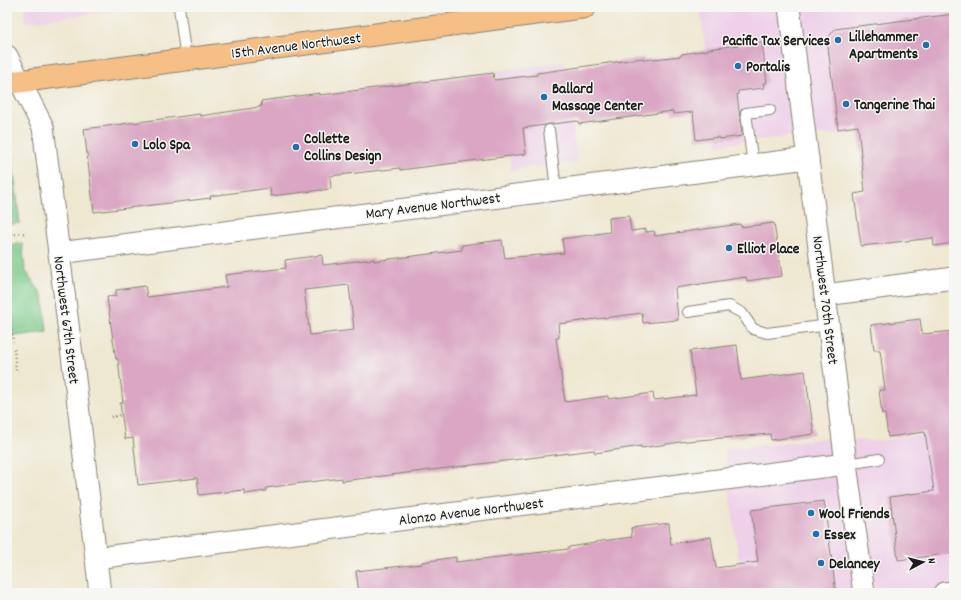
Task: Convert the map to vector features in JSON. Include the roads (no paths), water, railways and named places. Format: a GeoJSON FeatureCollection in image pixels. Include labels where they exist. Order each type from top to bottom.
{"type":"FeatureCollection","features":[{"type":"Feature","properties":{"kind":"main road","name":"15th Avenue Northwest"},"geometry":{"type":"LineString","coordinates":[[14,82],[585,7]]}},
{"type":"Feature","properties":{"kind":"street","name":"Northwest 70th Street"},"geometry":{"type":"LineString","coordinates":[[789,7],[846,464],[864,593]]}},
{"type":"Feature","properties":{"kind":"street","name":"Northwest 67th Street"},"geometry":{"type":"LineString","coordinates":[[7,56],[14,82],[43,128],[100,593]]}},
{"type":"Feature","properties":{"kind":"street","name":"Mary Avenue Northwest"},"geometry":{"type":"LineString","coordinates":[[59,253],[808,158]]}},
{"type":"Feature","properties":{"kind":"street"},"geometry":{"type":"LineString","coordinates":[[825,295],[954,278]]}},
{"type":"Feature","properties":{"kind":"street","name":"Alonzo Avenue Northwest"},"geometry":{"type":"LineString","coordinates":[[96,558],[846,464]]}},
{"type":"Feature","properties":{"kind":"street"},"geometry":{"type":"LineString","coordinates":[[944,593],[954,592]]}},
{"type":"Feature","properties":{"kind":"lane"},"geometry":{"type":"LineString","coordinates":[[179,7],[186,60]]}},
{"type":"Feature","properties":{"kind":"lane"},"geometry":{"type":"LineString","coordinates":[[753,165],[746,113],[770,110]]}},
{"type":"Feature","properties":{"kind":"lane"},"geometry":{"type":"LineString","coordinates":[[549,130],[556,190]]}},
{"type":"Feature","properties":{"kind":"lane"},"geometry":{"type":"LineString","coordinates":[[688,312],[729,306],[742,313],[753,329],[766,333],[829,325]]}},
{"type":"Feature","properties":{"kind":"lane"},"geometry":{"type":"LineString","coordinates":[[846,464],[879,459]]}},
{"type":"Feature","properties":{"kind":"place","name":"Pacific Tax Services"},"geometry":{"type":"Point","coordinates":[838,40]}},
{"type":"Feature","properties":{"kind":"place","name":"Lillehammer Apartments"},"geometry":{"type":"Point","coordinates":[926,45]}},
{"type":"Feature","properties":{"kind":"place","name":"Portalis"},"geometry":{"type":"Point","coordinates":[738,66]}},
{"type":"Feature","properties":{"kind":"place","name":"Ballard Massage Center"},"geometry":{"type":"Point","coordinates":[544,97]}},
{"type":"Feature","properties":{"kind":"place","name":"Tangerine Thai"},"geometry":{"type":"Point","coordinates":[846,104]}},
{"type":"Feature","properties":{"kind":"place","name":"Lolo Spa"},"geometry":{"type":"Point","coordinates":[135,144]}},
{"type":"Feature","properties":{"kind":"place","name":"Collette Collins Design"},"geometry":{"type":"Point","coordinates":[296,147]}},
{"type":"Feature","properties":{"kind":"place","name":"Elliot Place"},"geometry":{"type":"Point","coordinates":[729,248]}},
{"type":"Feature","properties":{"kind":"place","name":"Wool Friends"},"geometry":{"type":"Point","coordinates":[811,513]}},
{"type":"Feature","properties":{"kind":"place","name":"Essex"},"geometry":{"type":"Point","coordinates":[816,534]}},
{"type":"Feature","properties":{"kind":"place","name":"Delancey"},"geometry":{"type":"Point","coordinates":[821,563]}}]}
